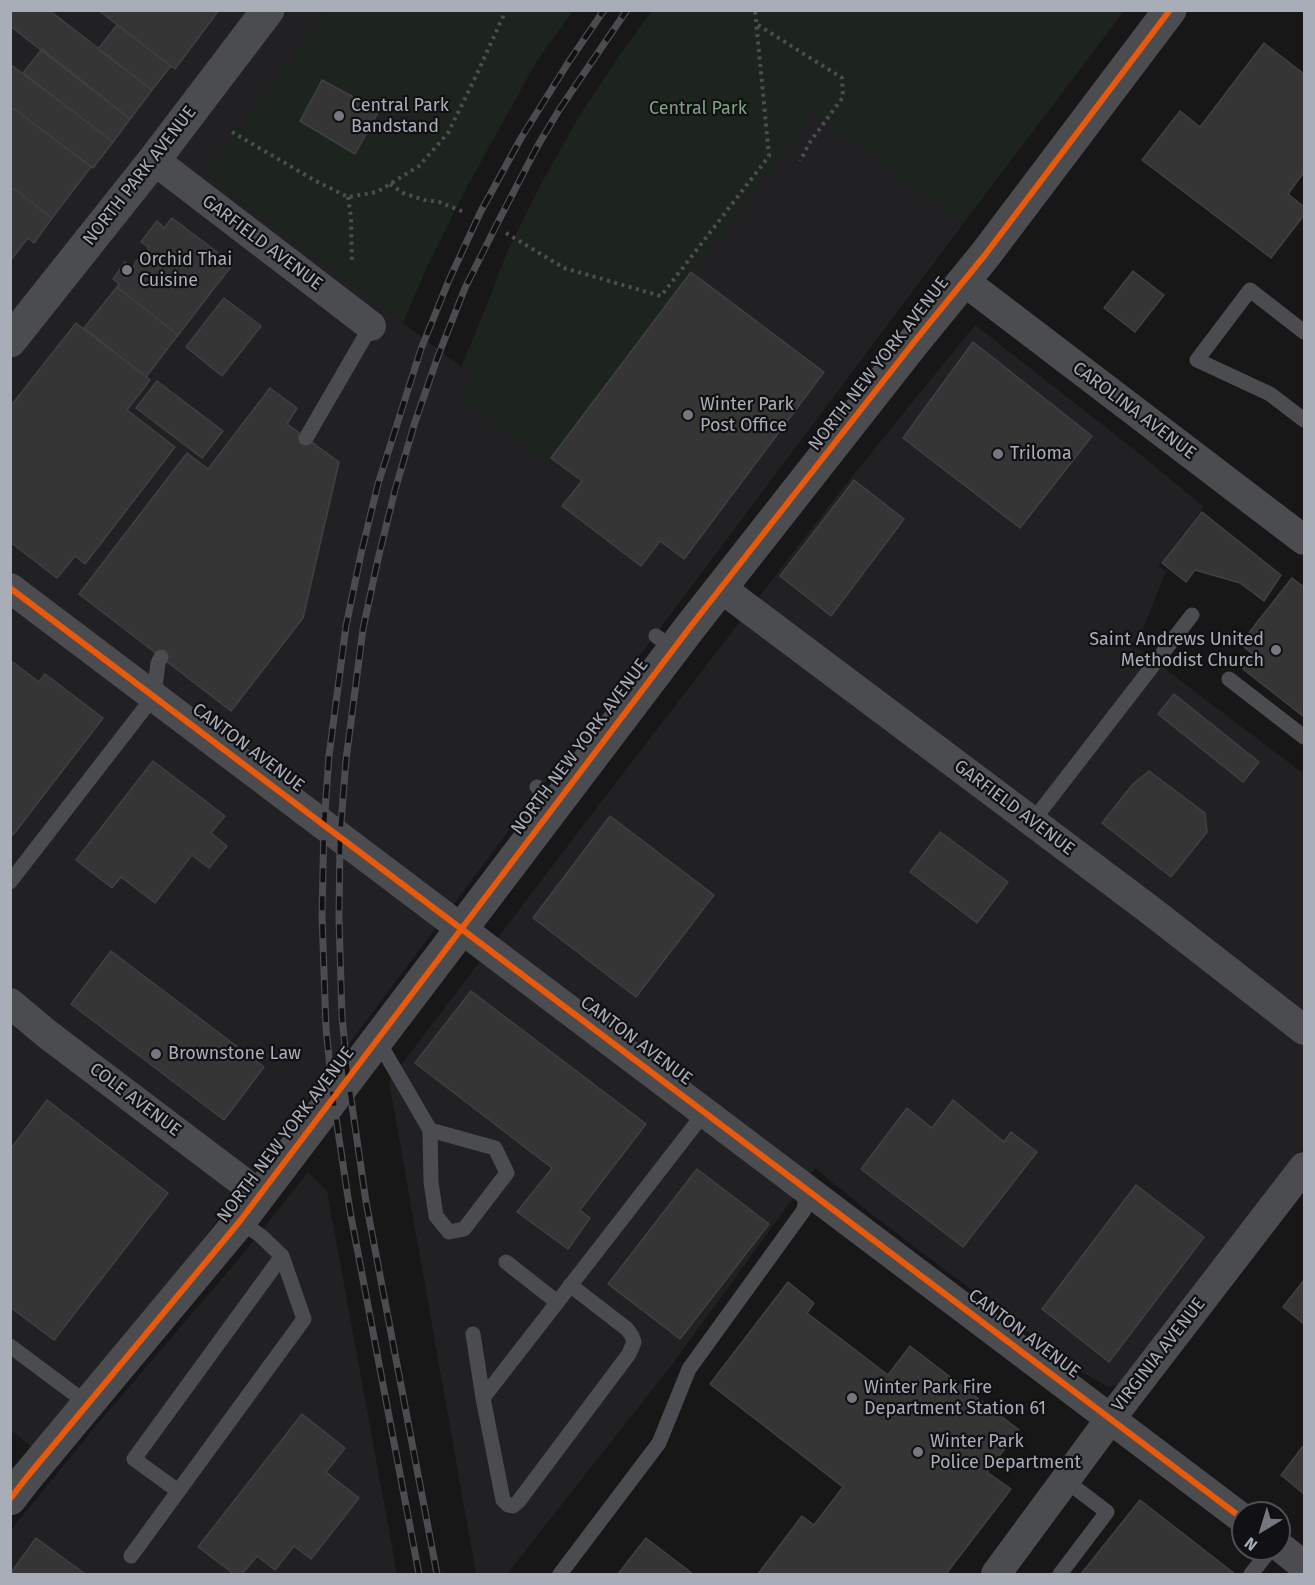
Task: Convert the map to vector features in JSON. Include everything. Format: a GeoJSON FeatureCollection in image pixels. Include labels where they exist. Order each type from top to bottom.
{"type":"FeatureCollection","features":[{"type":"Feature","properties":{"kind":"street","name":"NORTH PARK AVENUE"},"geometry":{"type":"LineString","coordinates":[[10,341],[154,160],[268,10]]}},
{"type":"Feature","properties":{"kind":"street","name":"NORTH NEW YORK AVENUE"},"geometry":{"type":"LineString","coordinates":[[16,1480],[88,1404],[240,1221],[462,928],[547,795],[605,730],[665,643],[722,588],[985,255],[1170,10]]}},
{"type":"Feature","properties":{"kind":"street","name":"GARFIELD AVENUE"},"geometry":{"type":"LineString","coordinates":[[154,160],[371,326]]}},
{"type":"Feature","properties":{"kind":"street","name":"CAROLINA AVENUE"},"geometry":{"type":"LineString","coordinates":[[964,281],[1305,540]]}},
{"type":"Feature","properties":{"kind":"street","name":"CANTON AVENUE"},"geometry":{"type":"LineString","coordinates":[[10,588],[1231,1510]]}},
{"type":"Feature","properties":{"kind":"street","name":"GARFIELD AVENUE"},"geometry":{"type":"LineString","coordinates":[[722,588],[1150,910],[1305,1030]]}},
{"type":"Feature","properties":{"kind":"street","name":"COLE AVENUE"},"geometry":{"type":"LineString","coordinates":[[10,1003],[47,1034],[260,1194]]}},
{"type":"Feature","properties":{"kind":"street","name":"VIRGINIA AVENUE"},"geometry":{"type":"LineString","coordinates":[[996,1575],[1111,1418],[1305,1167]]}},
{"type":"Feature","properties":{"kind":"street"},"geometry":{"type":"LineString","coordinates":[[1291,1555],[1305,1566]]}},
{"type":"Feature","properties":{"kind":"lane"},"geometry":{"type":"LineString","coordinates":[[1305,332],[1250,290],[1197,360],[1270,393],[1305,420]]}},
{"type":"Feature","properties":{"kind":"lane"},"geometry":{"type":"LineString","coordinates":[[306,438],[371,326]]}},
{"type":"Feature","properties":{"kind":"lane"},"geometry":{"type":"LineString","coordinates":[[1032,822],[1192,615]]}},
{"type":"Feature","properties":{"kind":"lane"},"geometry":{"type":"LineString","coordinates":[[10,882],[154,696],[158,663],[162,657]]}},
{"type":"Feature","properties":{"kind":"lane"},"geometry":{"type":"LineString","coordinates":[[1229,679],[1305,737]]}},
{"type":"Feature","properties":{"kind":"lane"},"geometry":{"type":"LineString","coordinates":[[377,1040],[430,1130],[431,1182],[435,1216],[449,1232],[464,1229],[507,1173],[504,1163],[495,1148],[430,1130]]}},
{"type":"Feature","properties":{"kind":"lane"},"geometry":{"type":"LineString","coordinates":[[483,1398],[705,1112]]}},
{"type":"Feature","properties":{"kind":"lane"},"geometry":{"type":"LineString","coordinates":[[560,1575],[659,1443],[689,1369],[804,1210],[807,1189]]}},
{"type":"Feature","properties":{"kind":"lane"},"geometry":{"type":"LineString","coordinates":[[131,1556],[304,1319],[282,1256],[261,1236],[240,1221]]}},
{"type":"Feature","properties":{"kind":"lane"},"geometry":{"type":"LineString","coordinates":[[178,1491],[134,1459],[282,1256]]}},
{"type":"Feature","properties":{"kind":"lane"},"geometry":{"type":"LineString","coordinates":[[506,1262],[557,1302]]}},
{"type":"Feature","properties":{"kind":"lane"},"geometry":{"type":"LineString","coordinates":[[472,1334],[502,1500],[508,1506],[513,1506],[629,1354],[634,1342],[627,1329],[570,1285]]}},
{"type":"Feature","properties":{"kind":"lane"},"geometry":{"type":"LineString","coordinates":[[10,1346],[88,1404]]}},
{"type":"Feature","properties":{"kind":"lane"},"geometry":{"type":"LineString","coordinates":[[1060,1575],[1107,1512],[1065,1480]]}},
{"type":"Feature","properties":{"kind":"lane"},"geometry":{"type":"LineString","coordinates":[[1251,1575],[1262,1561]]}},
{"type":"Feature","properties":{"kind":"path"},"geometry":{"type":"LineString","coordinates":[[232,132],[348,197],[377,192],[419,166],[448,133],[477,76],[506,10]]}},
{"type":"Feature","properties":{"kind":"path"},"geometry":{"type":"LineString","coordinates":[[506,233],[564,267],[661,296],[769,156],[755,10]]}},
{"type":"Feature","properties":{"kind":"path"},"geometry":{"type":"LineString","coordinates":[[757,25],[842,78],[843,97],[810,142],[800,161]]}},
{"type":"Feature","properties":{"kind":"path"},"geometry":{"type":"LineString","coordinates":[[390,184],[403,193],[439,202],[464,212]]}},
{"type":"Feature","properties":{"kind":"path"},"geometry":{"type":"LineString","coordinates":[[348,197],[352,263]]}},
{"type":"Feature","properties":{"kind":"shaded area"},"geometry":{"type":"Polygon","coordinates":[[[10,11],[326,11],[204,173],[476,378],[462,398],[551,458],[814,111],[963,224],[42,1454],[10,1430],[10,11]]]}},
{"type":"Feature","properties":{"kind":"shaded area"},"geometry":{"type":"Polygon","coordinates":[[[975,325],[1204,507],[1158,566],[1166,571],[1136,647],[1304,774],[1304,1148],[1127,1383],[1108,1387],[1072,1366],[870,1213],[815,1168],[674,1362],[507,1574],[476,1574],[389,1081],[842,489],[975,325]]]}},
{"type":"Feature","properties":{"kind":"shaded area"},"geometry":{"type":"Polygon","coordinates":[[[308,1172],[327,1191],[397,1574],[11,1574],[10,1531],[100,1421],[243,1254],[308,1172]]]}},
{"type":"Feature","properties":{"kind":"green space"},"geometry":{"type":"Polygon","coordinates":[[[326,11],[573,11],[538,59],[468,185],[426,269],[403,323],[204,173],[326,11]]]}},
{"type":"Feature","properties":{"kind":"green space","name":"Central Park"},"geometry":{"type":"Polygon","coordinates":[[[652,11],[1124,11],[963,224],[814,112],[548,463],[461,398],[476,378],[461,367],[507,252],[541,184],[580,115],[652,11]]]}},
{"type":"Feature","properties":{"kind":"building"},"geometry":{"type":"Polygon","coordinates":[[[10,10],[49,10],[152,90],[130,119],[10,26],[10,10]]]}},
{"type":"Feature","properties":{"kind":"building"},"geometry":{"type":"Polygon","coordinates":[[[98,10],[219,10],[175,69],[98,10]]]}},
{"type":"Feature","properties":{"kind":"building"},"geometry":{"type":"Polygon","coordinates":[[[117,25],[171,66],[152,90],[98,49],[117,25]]]}},
{"type":"Feature","properties":{"kind":"building"},"geometry":{"type":"Polygon","coordinates":[[[1264,43],[1304,74],[1304,172],[1288,194],[1304,207],[1304,215],[1271,258],[1142,160],[1180,111],[1200,127],[1264,43]]]}},
{"type":"Feature","properties":{"kind":"building"},"geometry":{"type":"Polygon","coordinates":[[[42,49],[130,119],[113,142],[23,73],[42,49]]]}},
{"type":"Feature","properties":{"kind":"building"},"geometry":{"type":"Polygon","coordinates":[[[10,64],[113,142],[93,168],[10,106],[10,64]]]}},
{"type":"Feature","properties":{"kind":"building","name":"Central Park Bandstand"},"geometry":{"type":"Polygon","coordinates":[[[322,80],[379,111],[355,154],[300,121],[322,80]]]}},
{"type":"Feature","properties":{"kind":"building"},"geometry":{"type":"Polygon","coordinates":[[[10,106],[91,167],[52,218],[10,186],[10,106]]]}},
{"type":"Feature","properties":{"kind":"building"},"geometry":{"type":"Polygon","coordinates":[[[10,186],[52,218],[34,243],[28,238],[10,261],[10,186]]]}},
{"type":"Feature","properties":{"kind":"building"},"geometry":{"type":"Polygon","coordinates":[[[172,218],[233,264],[178,335],[117,287],[119,284],[113,279],[125,262],[133,268],[136,261],[144,259],[148,254],[148,247],[141,242],[157,221],[164,228],[172,218]]]}},
{"type":"Feature","properties":{"kind":"building"},"geometry":{"type":"Polygon","coordinates":[[[1133,271],[1164,295],[1135,332],[1104,308],[1133,271]]]}},
{"type":"Feature","properties":{"kind":"building","name":"Winter Park Post Office"},"geometry":{"type":"Polygon","coordinates":[[[691,272],[824,372],[684,559],[660,541],[641,566],[562,506],[582,481],[551,458],[691,272]]]}},
{"type":"Feature","properties":{"kind":"building"},"geometry":{"type":"Polygon","coordinates":[[[117,287],[178,335],[146,377],[84,328],[117,287]]]}},
{"type":"Feature","properties":{"kind":"building"},"geometry":{"type":"Polygon","coordinates":[[[224,298],[261,326],[222,376],[186,347],[224,298]]]}},
{"type":"Feature","properties":{"kind":"building"},"geometry":{"type":"Polygon","coordinates":[[[76,323],[150,380],[127,410],[175,447],[85,564],[75,556],[57,578],[10,542],[10,407],[76,323]]]}},
{"type":"Feature","properties":{"kind":"building"},"geometry":{"type":"Polygon","coordinates":[[[973,342],[1092,436],[1020,528],[903,438],[973,342]]]}},
{"type":"Feature","properties":{"kind":"building"},"geometry":{"type":"Polygon","coordinates":[[[157,381],[223,431],[202,458],[136,408],[157,381]]]}},
{"type":"Feature","properties":{"kind":"building"},"geometry":{"type":"Polygon","coordinates":[[[270,388],[297,408],[287,424],[339,462],[303,618],[231,711],[79,594],[187,453],[208,469],[270,388]]]}},
{"type":"Feature","properties":{"kind":"building"},"geometry":{"type":"Polygon","coordinates":[[[854,480],[904,519],[831,616],[780,576],[854,480]]]}},
{"type":"Feature","properties":{"kind":"building"},"geometry":{"type":"Polygon","coordinates":[[[1202,512],[1281,575],[1264,601],[1240,583],[1195,570],[1186,582],[1162,563],[1202,512]]]}},
{"type":"Feature","properties":{"kind":"building","name":"Saint Andrews United Methodist Church"},"geometry":{"type":"Polygon","coordinates":[[[1292,578],[1304,587],[1304,717],[1243,669],[1254,655],[1240,644],[1292,578]]]}},
{"type":"Feature","properties":{"kind":"building"},"geometry":{"type":"Polygon","coordinates":[[[10,660],[39,682],[45,674],[103,718],[13,835],[10,834],[10,660]]]}},
{"type":"Feature","properties":{"kind":"building"},"geometry":{"type":"Polygon","coordinates":[[[1174,694],[1259,762],[1243,782],[1158,714],[1174,694]]]}},
{"type":"Feature","properties":{"kind":"building"},"geometry":{"type":"Polygon","coordinates":[[[153,761],[225,816],[211,833],[227,846],[209,868],[192,855],[155,903],[121,877],[112,888],[76,860],[153,761]]]}},
{"type":"Feature","properties":{"kind":"building"},"geometry":{"type":"Polygon","coordinates":[[[1149,771],[1205,813],[1207,832],[1171,877],[1102,823],[1133,784],[1149,771]]]}},
{"type":"Feature","properties":{"kind":"building"},"geometry":{"type":"Polygon","coordinates":[[[610,816],[714,895],[636,997],[533,918],[610,816]]]}},
{"type":"Feature","properties":{"kind":"building"},"geometry":{"type":"Polygon","coordinates":[[[940,832],[1008,882],[977,923],[910,872],[940,832]]]}},
{"type":"Feature","properties":{"kind":"building"},"geometry":{"type":"Polygon","coordinates":[[[111,951],[264,1067],[224,1120],[71,1004],[111,951]]]}},
{"type":"Feature","properties":{"kind":"building"},"geometry":{"type":"Polygon","coordinates":[[[471,991],[646,1124],[580,1210],[590,1218],[568,1249],[517,1212],[552,1168],[415,1063],[471,991]]]}},
{"type":"Feature","properties":{"kind":"building"},"geometry":{"type":"Polygon","coordinates":[[[47,1100],[168,1193],[54,1340],[10,1307],[10,1150],[47,1100]]]}},
{"type":"Feature","properties":{"kind":"building"},"geometry":{"type":"Polygon","coordinates":[[[953,1100],[1004,1142],[1011,1132],[1037,1152],[963,1247],[861,1169],[907,1108],[932,1128],[953,1100]]]}},
{"type":"Feature","properties":{"kind":"building"},"geometry":{"type":"Polygon","coordinates":[[[697,1169],[769,1224],[680,1339],[608,1284],[697,1169]]]}},
{"type":"Feature","properties":{"kind":"building"},"geometry":{"type":"Polygon","coordinates":[[[1136,1185],[1204,1237],[1109,1362],[1042,1309],[1136,1185]]]}},
{"type":"Feature","properties":{"kind":"building"},"geometry":{"type":"Polygon","coordinates":[[[1304,1280],[1304,1324],[1283,1307],[1304,1280]]]}},
{"type":"Feature","properties":{"kind":"building"},"geometry":{"type":"Polygon","coordinates":[[[788,1282],[814,1303],[807,1313],[888,1375],[910,1346],[1019,1430],[987,1472],[1011,1489],[946,1574],[758,1574],[802,1516],[814,1525],[843,1487],[710,1384],[788,1282]]]}},
{"type":"Feature","properties":{"kind":"building"},"geometry":{"type":"Polygon","coordinates":[[[302,1414],[345,1448],[326,1472],[359,1498],[311,1559],[294,1546],[275,1570],[257,1556],[242,1574],[234,1574],[198,1547],[302,1414]]]}},
{"type":"Feature","properties":{"kind":"building"},"geometry":{"type":"Polygon","coordinates":[[[1304,1445],[1304,1494],[1281,1475],[1304,1445]]]}},
{"type":"Feature","properties":{"kind":"building"},"geometry":{"type":"Polygon","coordinates":[[[1140,1500],[1235,1574],[1081,1574],[1140,1500]]]}},
{"type":"Feature","properties":{"kind":"building"},"geometry":{"type":"Polygon","coordinates":[[[36,1538],[85,1574],[10,1574],[36,1538]]]}},
{"type":"Feature","properties":{"kind":"building"},"geometry":{"type":"Polygon","coordinates":[[[646,1538],[693,1574],[618,1574],[646,1538]]]}},
{"type":"Feature","properties":{"kind":"railway"},"geometry":{"type":"LineString","coordinates":[[419,1574],[350,1211],[333,1098],[326,1028],[322,915],[324,825],[329,756],[346,626],[361,554],[378,484],[421,349],[480,213],[521,138],[604,10]]}},
{"type":"Feature","properties":{"kind":"railway"},"geometry":{"type":"LineString","coordinates":[[437,1574],[366,1202],[348,1078],[342,1016],[339,919],[340,837],[346,760],[363,629],[378,559],[415,422],[438,356],[465,288],[537,147],[559,110],[627,10]]}},
{"type":"Feature","properties":{"kind":"cycle path"},"geometry":{"type":"LineString","coordinates":[[10,1499],[240,1221],[691,626],[985,255],[1170,10]]}},
{"type":"Feature","properties":{"kind":"cycle path"},"geometry":{"type":"LineString","coordinates":[[10,588],[1231,1510]]}},
{"type":"Feature","properties":{"kind":"place","name":"Central Park Bandstand"},"geometry":{"type":"Point","coordinates":[339,116]}},
{"type":"Feature","properties":{"kind":"place","name":"Orchid Thai Cuisine"},"geometry":{"type":"Point","coordinates":[127,270]}},
{"type":"Feature","properties":{"kind":"place","name":"Winter Park Post Office"},"geometry":{"type":"Point","coordinates":[688,415]}},
{"type":"Feature","properties":{"kind":"place","name":"Triloma"},"geometry":{"type":"Point","coordinates":[998,454]}},
{"type":"Feature","properties":{"kind":"place","name":"Saint Andrews United Methodist Church"},"geometry":{"type":"Point","coordinates":[1276,650]}},
{"type":"Feature","properties":{"kind":"place","name":"Brownstone Law"},"geometry":{"type":"Point","coordinates":[156,1054]}},
{"type":"Feature","properties":{"kind":"place","name":"Winter Park Fire Department Station 61"},"geometry":{"type":"Point","coordinates":[852,1398]}},
{"type":"Feature","properties":{"kind":"place","name":"Winter Park Police Department"},"geometry":{"type":"Point","coordinates":[918,1452]}}]}
